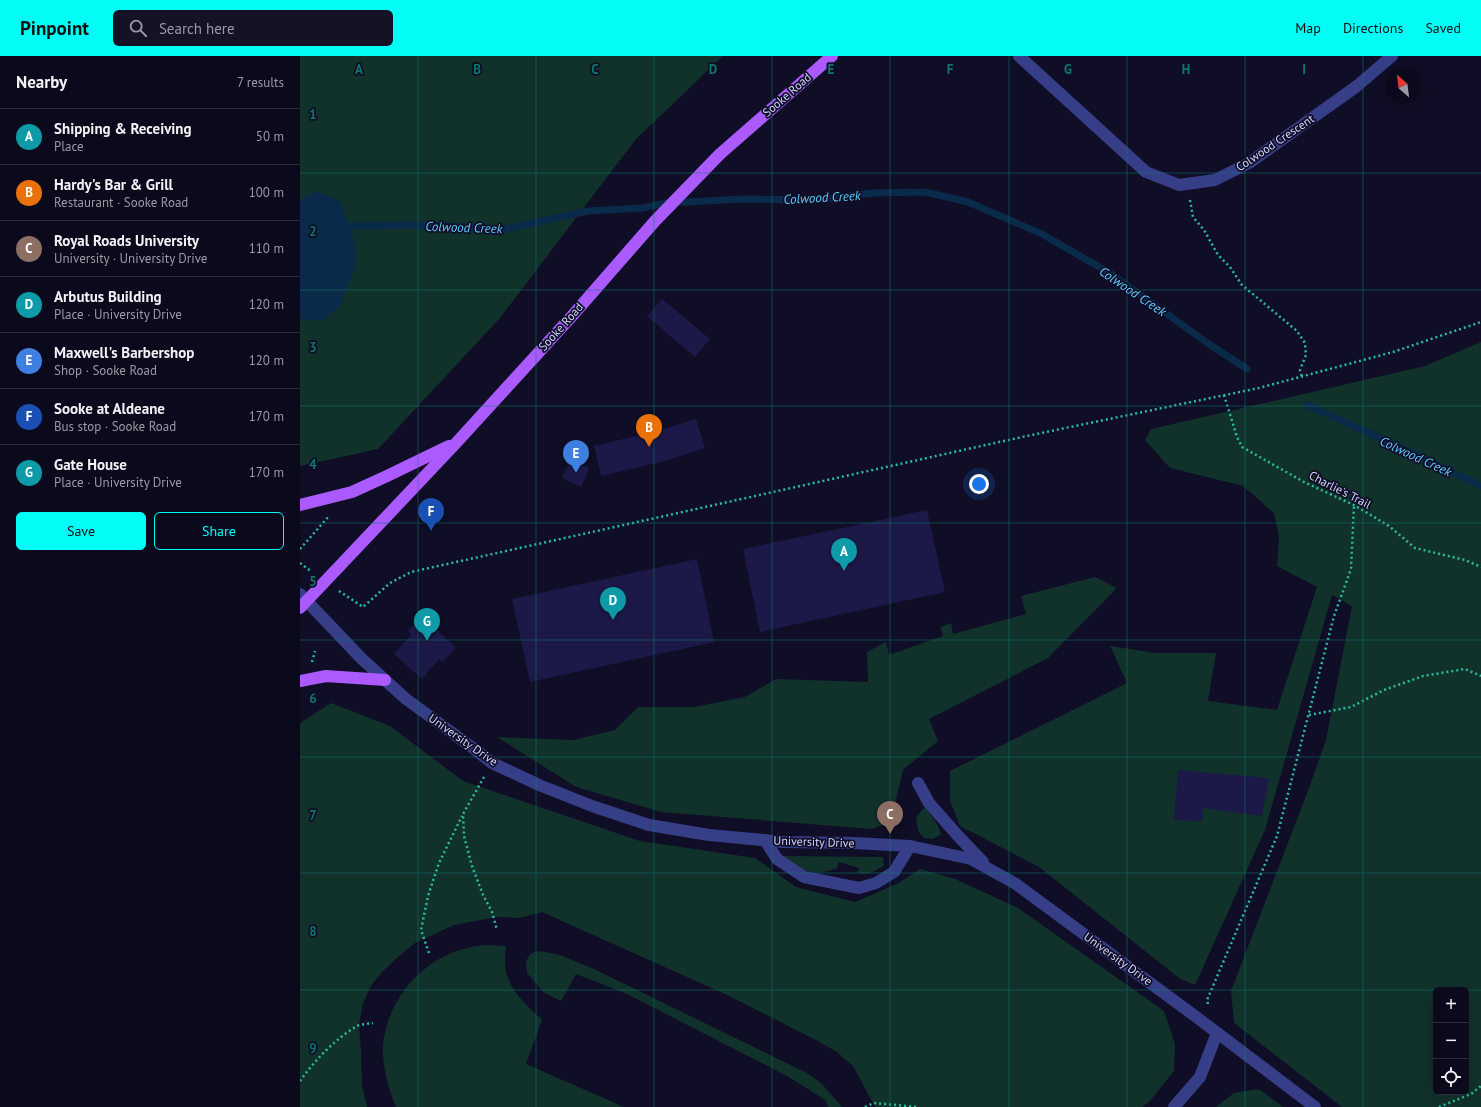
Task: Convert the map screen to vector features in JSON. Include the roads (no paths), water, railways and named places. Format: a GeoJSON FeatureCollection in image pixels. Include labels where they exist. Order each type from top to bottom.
{"type":"FeatureCollection","features":[{"type":"Feature","properties":{"kind":"main road","name":"Sooke Road"},"geometry":{"type":"LineString","coordinates":[[302,600],[457,442],[572,316],[655,221],[731,144],[832,56]]}},
{"type":"Feature","properties":{"kind":"main road"},"geometry":{"type":"LineString","coordinates":[[300,505],[352,492],[457,442]]}},
{"type":"Feature","properties":{"kind":"main road"},"geometry":{"type":"LineString","coordinates":[[300,681],[326,676],[385,680]]}},
{"type":"Feature","properties":{"kind":"street","name":"Colwood Crescent"},"geometry":{"type":"LineString","coordinates":[[1019,56],[1146,172],[1179,185],[1215,180],[1249,163],[1357,86],[1392,56]]}},
{"type":"Feature","properties":{"kind":"street","name":"University Drive"},"geometry":{"type":"LineString","coordinates":[[302,600],[361,658],[406,698],[492,762],[539,785],[592,806],[649,825],[709,835],[765,840],[910,846],[971,859],[1016,884],[1189,1011],[1315,1107]]}},
{"type":"Feature","properties":{"kind":"street"},"geometry":{"type":"LineString","coordinates":[[918,783],[929,803],[959,837],[993,871]]}},
{"type":"Feature","properties":{"kind":"street"},"geometry":{"type":"LineString","coordinates":[[765,840],[778,860],[804,877],[859,888],[876,882],[894,872],[910,846]]}},
{"type":"Feature","properties":{"kind":"street"},"geometry":{"type":"LineString","coordinates":[[1174,1107],[1200,1077],[1217,1033]]}},
{"type":"Feature","properties":{"kind":"water"},"geometry":{"type":"Polygon","coordinates":[[[316,191],[340,201],[356,246],[356,264],[340,306],[322,321],[300,319],[300,200],[316,191]]]}},
{"type":"Feature","properties":{"kind":"waterway","name":"Colwood Creek"},"geometry":{"type":"LineString","coordinates":[[350,226],[429,225],[506,229],[588,211],[642,208],[666,203],[743,199],[819,200],[872,193],[925,192],[968,202],[1042,234],[1113,275],[1206,342],[1247,369]]}},
{"type":"Feature","properties":{"kind":"waterway","name":"Colwood Creek"},"geometry":{"type":"LineString","coordinates":[[1307,405],[1481,486]]}},
{"type":"Feature","properties":{"kind":"place","name":"Hardy's Bar & Grill"},"geometry":{"type":"Point","coordinates":[649,447]}},
{"type":"Feature","properties":{"kind":"place","name":"Maxwell's Barbershop"},"geometry":{"type":"Point","coordinates":[576,473]}},
{"type":"Feature","properties":{"kind":"place","name":"Sooke at Aldeane"},"geometry":{"type":"Point","coordinates":[431,531]}},
{"type":"Feature","properties":{"kind":"place","name":"Shipping & Receiving"},"geometry":{"type":"Point","coordinates":[844,571]}},
{"type":"Feature","properties":{"kind":"place","name":"Arbutus Building"},"geometry":{"type":"Point","coordinates":[613,620]}},
{"type":"Feature","properties":{"kind":"place","name":"Gate House"},"geometry":{"type":"Point","coordinates":[427,641]}},
{"type":"Feature","properties":{"kind":"place","name":"Royal Roads University"},"geometry":{"type":"Point","coordinates":[890,834]}}]}
